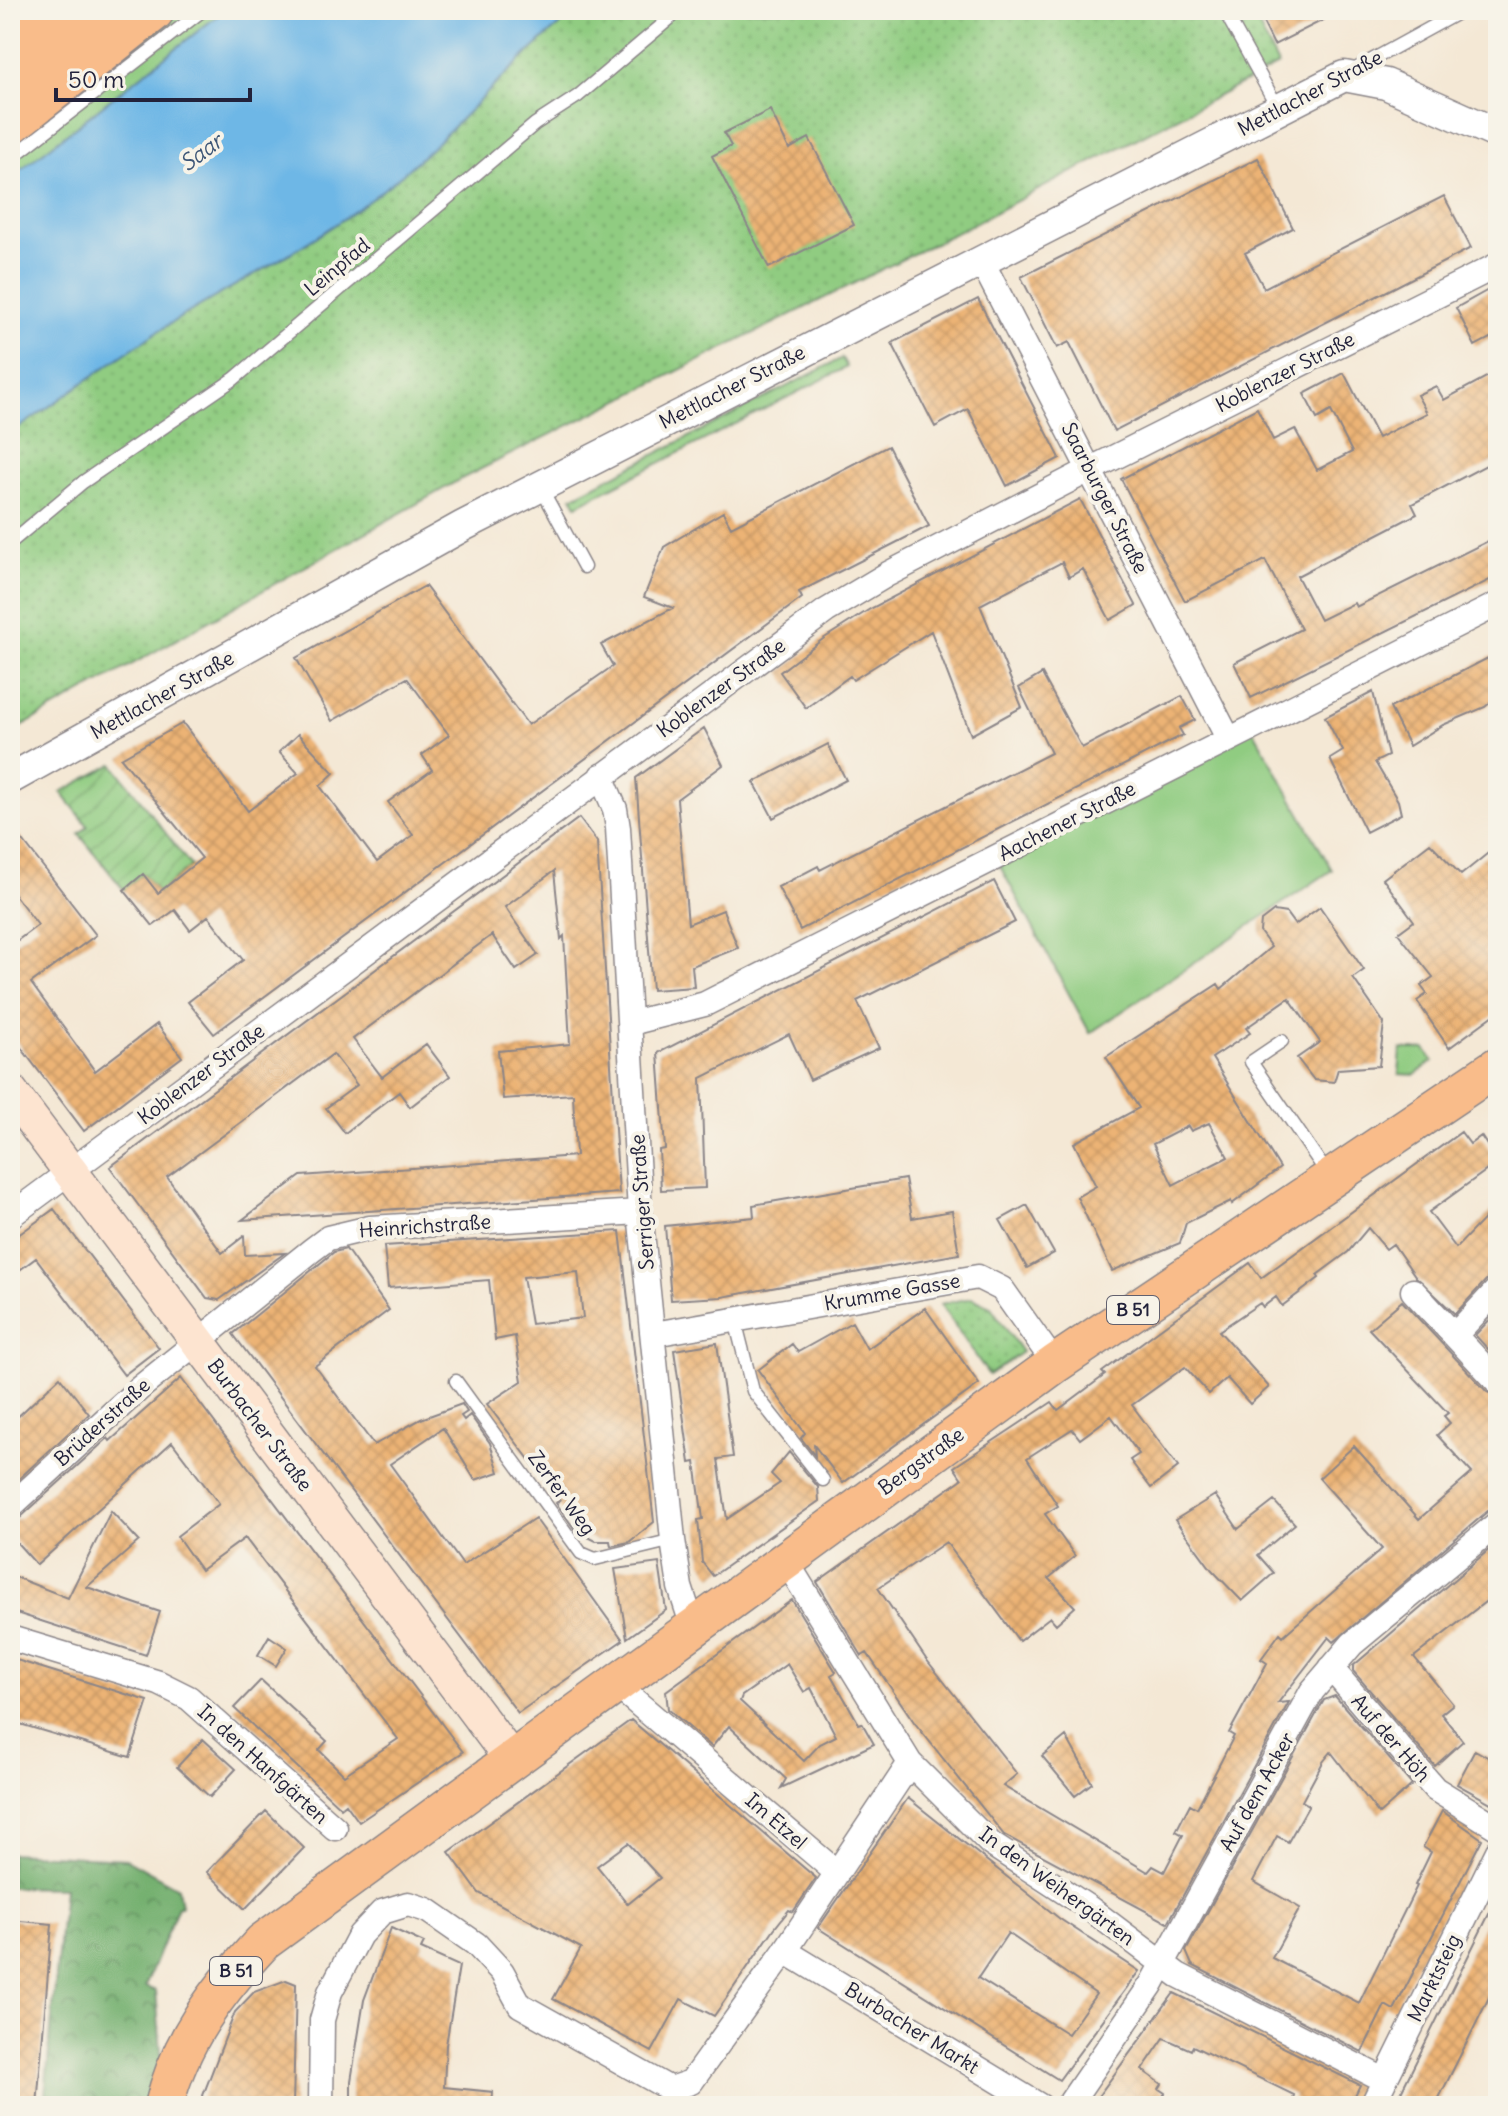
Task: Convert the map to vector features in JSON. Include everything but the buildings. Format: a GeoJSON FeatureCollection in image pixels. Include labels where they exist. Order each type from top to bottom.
{"type":"FeatureCollection","features":[{"type":"Feature","properties":{"kind":"highway"},"geometry":{"type":"LineString","coordinates":[[10,33],[39,10]]}},
{"type":"Feature","properties":{"kind":"highway"},"geometry":{"type":"LineString","coordinates":[[10,77],[95,10]]}},
{"type":"Feature","properties":{"kind":"highway"},"geometry":{"type":"LineString","coordinates":[[10,122],[152,10]]}},
{"type":"Feature","properties":{"kind":"main road","name":"Bergstraße"},"geometry":{"type":"LineString","coordinates":[[164,2106],[183,2052],[206,2009],[263,1942],[1055,1364],[1331,1178],[1495,1075]]}},
{"type":"Feature","properties":{"kind":"main road","name":"Burbacher Straße"},"geometry":{"type":"LineString","coordinates":[[10,1091],[511,1759]]}},
{"type":"Feature","properties":{"kind":"street","name":"Mettlacher Straße"},"geometry":{"type":"LineString","coordinates":[[10,779],[540,486],[1344,76]]}},
{"type":"Feature","properties":{"kind":"street"},"geometry":{"type":"LineString","coordinates":[[1344,76],[1386,84],[1498,134]]}},
{"type":"Feature","properties":{"kind":"street","name":"Saarburger Straße"},"geometry":{"type":"LineString","coordinates":[[981,260],[1228,738]]}},
{"type":"Feature","properties":{"kind":"street","name":"Koblenzer Straße"},"geometry":{"type":"LineString","coordinates":[[10,1216],[601,776],[857,591],[1091,469],[1498,265]]}},
{"type":"Feature","properties":{"kind":"street","name":"Aachener Straße"},"geometry":{"type":"LineString","coordinates":[[631,1023],[705,1004],[1498,604]]}},
{"type":"Feature","properties":{"kind":"street","name":"Serriger Straße"},"geometry":{"type":"LineString","coordinates":[[601,776],[615,809],[618,828],[640,1212],[673,1540],[680,1587],[693,1627]]}},
{"type":"Feature","properties":{"kind":"street","name":"Heinrichstraße"},"geometry":{"type":"LineString","coordinates":[[197,1341],[328,1238],[349,1231],[640,1212]]}},
{"type":"Feature","properties":{"kind":"street","name":"Krumme Gasse"},"geometry":{"type":"LineString","coordinates":[[654,1334],[978,1277],[1002,1289],[1055,1364]]}},
{"type":"Feature","properties":{"kind":"street"},"geometry":{"type":"LineString","coordinates":[[1455,1335],[1498,1289]]}},
{"type":"Feature","properties":{"kind":"street"},"geometry":{"type":"LineString","coordinates":[[1413,1291],[1498,1382]]}},
{"type":"Feature","properties":{"kind":"street","name":"Brüderstraße"},"geometry":{"type":"LineString","coordinates":[[10,1507],[84,1436],[197,1341]]}},
{"type":"Feature","properties":{"kind":"street","name":"Auf dem Acker"},"geometry":{"type":"LineString","coordinates":[[1068,2106],[1163,1964],[1312,1691],[1352,1644],[1498,1523]]}},
{"type":"Feature","properties":{"kind":"street","name":"In den Weihergärten"},"geometry":{"type":"LineString","coordinates":[[786,1561],[910,1763],[991,1844],[1089,1908],[1178,1975],[1384,2080]]}},
{"type":"Feature","properties":{"kind":"street","name":"In den Hanfgärten"},"geometry":{"type":"LineString","coordinates":[[10,1638],[159,1683],[189,1698],[335,1828]]}},
{"type":"Feature","properties":{"kind":"street","name":"Auf der Höh"},"geometry":{"type":"LineString","coordinates":[[1331,1668],[1435,1789],[1498,1828]]}},
{"type":"Feature","properties":{"kind":"street","name":"Im Etzel"},"geometry":{"type":"LineString","coordinates":[[615,1684],[836,1872]]}},
{"type":"Feature","properties":{"kind":"street"},"geometry":{"type":"LineString","coordinates":[[321,2106],[322,2020],[330,1992],[360,1935],[382,1912],[408,1904],[427,1910],[476,1944],[502,1972],[520,2005],[670,2089],[691,2082],[785,1951],[910,1763]]}},
{"type":"Feature","properties":{"kind":"street","name":"Marktsteig"},"geometry":{"type":"LineString","coordinates":[[1372,2106],[1498,1851]]}},
{"type":"Feature","properties":{"kind":"street","name":"Burbacher Markt"},"geometry":{"type":"LineString","coordinates":[[785,1951],[1040,2106]]}},
{"type":"Feature","properties":{"kind":"lane"},"geometry":{"type":"LineString","coordinates":[[10,159],[203,10]]}},
{"type":"Feature","properties":{"kind":"lane","name":"Leinpfad"},"geometry":{"type":"LineString","coordinates":[[10,543],[83,482],[234,379],[535,124],[578,96],[680,10]]}},
{"type":"Feature","properties":{"kind":"lane"},"geometry":{"type":"LineString","coordinates":[[1224,10],[1278,108]]}},
{"type":"Feature","properties":{"kind":"lane","name":"Mettlacher Straße"},"geometry":{"type":"LineString","coordinates":[[1344,76],[1463,10]]}},
{"type":"Feature","properties":{"kind":"lane"},"geometry":{"type":"LineString","coordinates":[[540,486],[584,567]]}},
{"type":"Feature","properties":{"kind":"lane"},"geometry":{"type":"LineString","coordinates":[[1282,1041],[1251,1062],[1331,1178]]}},
{"type":"Feature","properties":{"kind":"lane"},"geometry":{"type":"LineString","coordinates":[[735,1320],[753,1391],[823,1480]]}},
{"type":"Feature","properties":{"kind":"lane","name":"Zerfer Weg"},"geometry":{"type":"LineString","coordinates":[[456,1381],[581,1553],[595,1559],[673,1540]]}},
{"type":"Feature","properties":{"kind":"green space"},"geometry":{"type":"Polygon","coordinates":[[[178,10],[225,10],[10,178],[10,143],[178,10]]]}},
{"type":"Feature","properties":{"kind":"green space"},"geometry":{"type":"Polygon","coordinates":[[[578,10],[1251,10],[1278,65],[963,229],[461,479],[10,733],[10,434],[160,330],[291,253],[367,202],[422,157],[524,57],[578,10]]]}},
{"type":"Feature","properties":{"kind":"green space"},"geometry":{"type":"Polygon","coordinates":[[[842,358],[847,367],[577,505],[572,497],[842,358]]]}},
{"type":"Feature","properties":{"kind":"green space"},"geometry":{"type":"Polygon","coordinates":[[[1251,726],[1332,870],[1090,1033],[995,857],[1251,726]]]}},
{"type":"Feature","properties":{"kind":"green space"},"geometry":{"type":"Polygon","coordinates":[[[113,764],[191,866],[158,893],[143,874],[124,890],[79,834],[88,826],[61,792],[113,764]]]}},
{"type":"Feature","properties":{"kind":"green space"},"geometry":{"type":"Polygon","coordinates":[[[1401,1049],[1425,1049],[1433,1061],[1415,1075],[1399,1074],[1401,1049]]]}},
{"type":"Feature","properties":{"kind":"green space"},"geometry":{"type":"Polygon","coordinates":[[[972,1298],[991,1307],[1022,1352],[989,1375],[940,1304],[972,1298]]]}},
{"type":"Feature","properties":{"kind":"green space"},"geometry":{"type":"Polygon","coordinates":[[[10,1853],[126,1859],[178,1888],[181,1906],[178,1906],[145,1987],[156,1991],[162,2064],[149,2106],[44,2106],[64,1888],[10,1887],[10,1853]]]}},
{"type":"Feature","properties":{"kind":"water","name":"Saar"},"geometry":{"type":"Polygon","coordinates":[[[225,10],[578,10],[524,57],[422,157],[367,202],[291,253],[160,330],[10,434],[10,178],[225,10]]]}}]}
